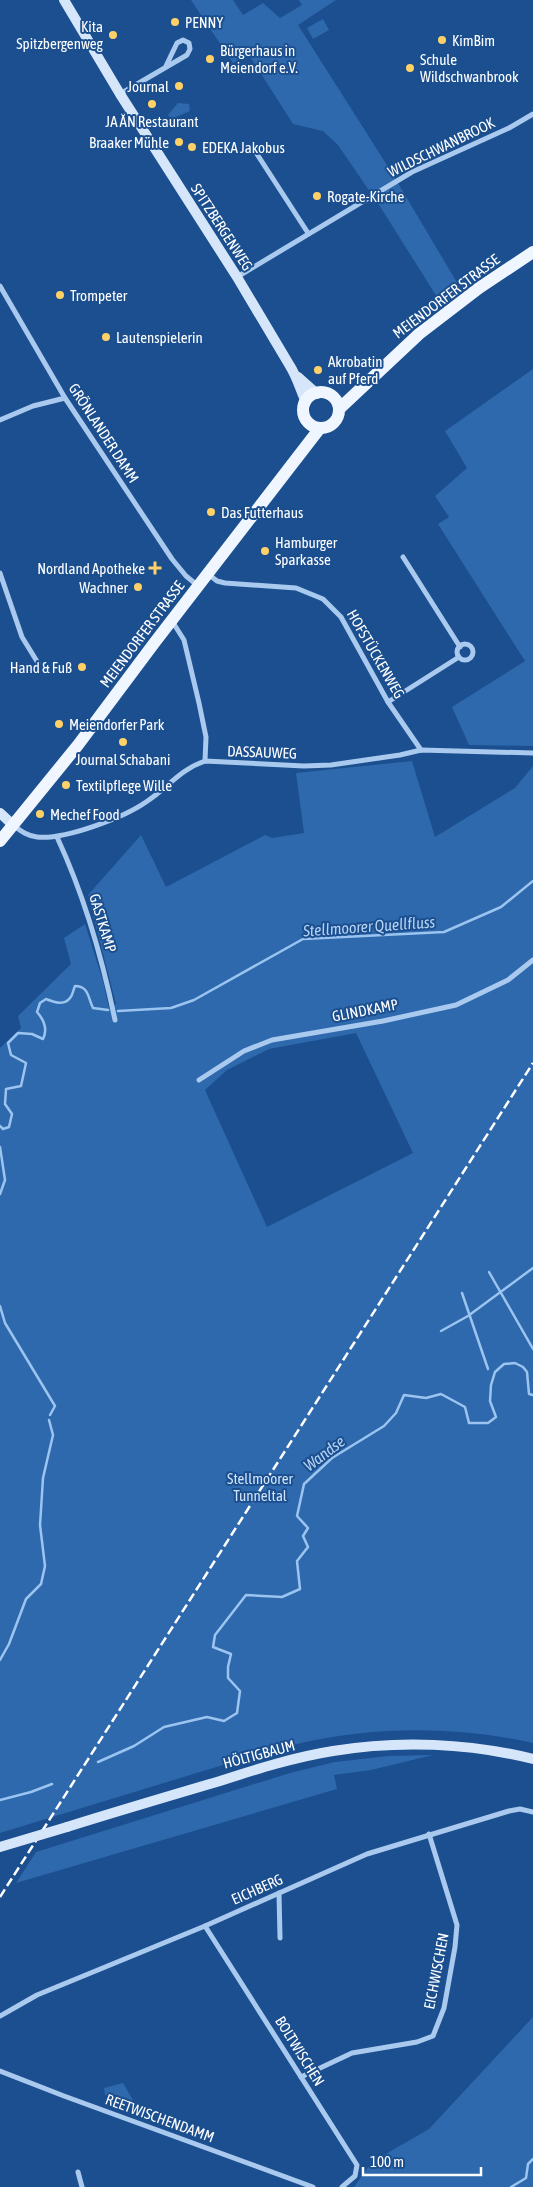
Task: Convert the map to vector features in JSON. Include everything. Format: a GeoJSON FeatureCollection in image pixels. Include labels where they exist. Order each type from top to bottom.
{"type":"FeatureCollection","features":[{"type":"Feature","properties":{"kind":"main road","name":"SPITZBERGENWEG"},"geometry":{"type":"LineString","coordinates":[[64,0],[120,94],[237,276],[298,377],[298,384],[311,398]]}},
{"type":"Feature","properties":{"kind":"main road","name":"MEIENDORFER STRASSE"},"geometry":{"type":"LineString","coordinates":[[0,841],[78,746],[305,445],[315,436],[315,426],[326,428],[334,423],[338,415],[337,403],[359,391],[396,355],[436,321],[479,288],[533,252]]}},
{"type":"Feature","properties":{"kind":"main road"},"geometry":{"type":"LineString","coordinates":[[315,426],[304,413],[311,398],[326,393],[337,403]]}},
{"type":"Feature","properties":{"kind":"main road"},"geometry":{"type":"LineString","coordinates":[[0,813],[13,825]]}},
{"type":"Feature","properties":{"kind":"main road","name":"HÖLTIGBAUM"},"geometry":{"type":"LineString","coordinates":[[0,1847],[268,1766],[333,1751],[419,1744],[468,1748],[533,1759]]}},
{"type":"Feature","properties":{"kind":"street"},"geometry":{"type":"LineString","coordinates":[[120,94],[187,55],[190,50],[189,43],[183,40],[177,43],[166,66]]}},
{"type":"Feature","properties":{"kind":"street","name":"WILDSCHWANBROOK"},"geometry":{"type":"LineString","coordinates":[[237,276],[412,172],[509,128],[533,114]]}},
{"type":"Feature","properties":{"kind":"street"},"geometry":{"type":"LineString","coordinates":[[255,151],[308,233]]}},
{"type":"Feature","properties":{"kind":"street","name":"GRÖNLANDER DAMM"},"geometry":{"type":"LineString","coordinates":[[0,286],[65,398],[172,559],[198,587]]}},
{"type":"Feature","properties":{"kind":"street"},"geometry":{"type":"LineString","coordinates":[[0,420],[33,406],[65,398]]}},
{"type":"Feature","properties":{"kind":"street"},"geometry":{"type":"LineString","coordinates":[[403,556],[460,647]]}},
{"type":"Feature","properties":{"kind":"street"},"geometry":{"type":"LineString","coordinates":[[0,573],[19,630],[38,663]]}},
{"type":"Feature","properties":{"kind":"street","name":"HOFSTÜCKENWEG"},"geometry":{"type":"LineString","coordinates":[[208,574],[220,582],[296,588],[323,599],[341,617],[388,702],[421,750]]}},
{"type":"Feature","properties":{"kind":"street"},"geometry":{"type":"LineString","coordinates":[[172,620],[184,640],[199,703],[206,737],[205,761]]}},
{"type":"Feature","properties":{"kind":"street"},"geometry":{"type":"LineString","coordinates":[[459,657],[467,660],[473,654],[470,646],[460,647]]}},
{"type":"Feature","properties":{"kind":"street"},"geometry":{"type":"LineString","coordinates":[[459,657],[460,647]]}},
{"type":"Feature","properties":{"kind":"street"},"geometry":{"type":"LineString","coordinates":[[388,702],[459,657]]}},
{"type":"Feature","properties":{"kind":"street","name":"DASSAUWEG"},"geometry":{"type":"LineString","coordinates":[[13,825],[30,835],[57,837],[101,823],[145,803],[189,766],[205,761],[304,766],[331,765],[421,750],[533,753]]}},
{"type":"Feature","properties":{"kind":"street","name":"GASTKAMP"},"geometry":{"type":"LineString","coordinates":[[57,837],[86,908],[107,981],[115,1020]]}},
{"type":"Feature","properties":{"kind":"street","name":"GLINDKAMP"},"geometry":{"type":"LineString","coordinates":[[199,1080],[244,1051],[272,1040],[382,1021],[456,1005],[508,980],[533,960]]}},
{"type":"Feature","properties":{"kind":"street","name":"EICHBERG"},"geometry":{"type":"LineString","coordinates":[[0,2016],[37,1995],[206,1926],[367,1854],[509,1811],[520,1809],[533,1812]]}},
{"type":"Feature","properties":{"kind":"street","name":"EICHWISCHEN"},"geometry":{"type":"LineString","coordinates":[[301,2077],[352,2053],[417,2042],[433,2036],[444,2008],[457,1925],[429,1834]]}},
{"type":"Feature","properties":{"kind":"street"},"geometry":{"type":"LineString","coordinates":[[279,1894],[280,1938]]}},
{"type":"Feature","properties":{"kind":"street","name":"BOLTWISCHEN"},"geometry":{"type":"LineString","coordinates":[[206,1926],[356,2165],[355,2176],[342,2187]]}},
{"type":"Feature","properties":{"kind":"street","name":"REETWISCHENDAMM"},"geometry":{"type":"LineString","coordinates":[[0,2071],[56,2094],[313,2187]]}},
{"type":"Feature","properties":{"kind":"street"},"geometry":{"type":"LineString","coordinates":[[78,2172],[82,2187]]}},
{"type":"Feature","properties":{"kind":"green space"},"geometry":{"type":"Polygon","coordinates":[[[191,0],[233,0],[243,15],[263,3],[280,18],[302,5],[299,0],[336,0],[298,25],[392,173],[462,291],[442,305],[381,208],[338,145],[323,131],[293,124],[249,55],[233,63],[191,0]]]}},
{"type":"Feature","properties":{"kind":"green space"},"geometry":{"type":"Polygon","coordinates":[[[323,19],[329,30],[313,39],[307,28],[323,19]]]}},
{"type":"Feature","properties":{"kind":"green space"},"geometry":{"type":"Polygon","coordinates":[[[178,103],[189,104],[190,111],[171,119],[168,115],[178,103]]]}},
{"type":"Feature","properties":{"kind":"green space"},"geometry":{"type":"Polygon","coordinates":[[[533,369],[533,746],[469,745],[452,707],[525,661],[438,524],[449,517],[435,496],[467,468],[445,431],[533,369]]]}},
{"type":"Feature","properties":{"kind":"green space","name":"Stellmoorer Tunneltal"},"geometry":{"type":"Polygon","coordinates":[[[412,761],[435,837],[515,788],[533,766],[533,1743],[475,1733],[417,1730],[358,1733],[329,1737],[254,1756],[0,1833],[0,1048],[21,1028],[18,1016],[71,964],[64,938],[85,924],[103,981],[109,1008],[116,1004],[88,895],[141,835],[166,887],[265,835],[272,838],[304,833],[296,773],[412,761]],[[356,1033],[269,1049],[227,1070],[205,1090],[267,1227],[413,1153],[356,1033]]]}},
{"type":"Feature","properties":{"kind":"green space"},"geometry":{"type":"Polygon","coordinates":[[[433,1755],[371,1770],[334,1775],[337,1789],[16,1883],[36,1852],[290,1773],[335,1762],[388,1756],[433,1755]]]}},
{"type":"Feature","properties":{"kind":"green space"},"geometry":{"type":"Polygon","coordinates":[[[533,2017],[533,2187],[354,2187],[372,2162],[429,2129],[533,2017]]]}},
{"type":"Feature","properties":{"kind":"green space"},"geometry":{"type":"Polygon","coordinates":[[[123,2083],[133,2100],[132,2106],[105,2095],[104,2088],[123,2083]]]}},
{"type":"Feature","properties":{"kind":"waterway","name":"Stellmoorer Quellfluss"},"geometry":{"type":"LineString","coordinates":[[118,1011],[171,1008],[194,1000],[303,939],[444,932],[501,907],[533,881]]}},
{"type":"Feature","properties":{"kind":"waterway","name":"Stellmoorer Quellfluss"},"geometry":{"type":"LineString","coordinates":[[0,1126],[3,1129],[9,1127],[12,1114],[5,1104],[6,1089],[21,1086],[26,1063],[11,1055],[8,1043],[18,1033],[32,1034],[43,1039],[44,1025],[42,1018],[37,1012],[40,1003],[46,999],[59,1003],[65,1002],[71,997],[75,986],[86,990],[93,1008],[108,1010]]}},
{"type":"Feature","properties":{"kind":"waterway","name":"Stellmoorer Quellfluss"},"geometry":{"type":"LineString","coordinates":[[0,1147],[5,1180],[0,1194]]}},
{"type":"Feature","properties":{"kind":"waterway"},"geometry":{"type":"LineString","coordinates":[[441,1331],[468,1316],[533,1268]]}},
{"type":"Feature","properties":{"kind":"waterway"},"geometry":{"type":"LineString","coordinates":[[489,1272],[533,1349]]}},
{"type":"Feature","properties":{"kind":"waterway"},"geometry":{"type":"LineString","coordinates":[[462,1293],[488,1369]]}},
{"type":"Feature","properties":{"kind":"waterway","name":"Stellmoorer Quellfluss"},"geometry":{"type":"LineString","coordinates":[[0,1306],[5,1323],[55,1406],[50,1415]]}},
{"type":"Feature","properties":{"kind":"waterway","name":"Wandse"},"geometry":{"type":"LineString","coordinates":[[98,1762],[134,1746],[164,1727],[207,1717],[224,1721],[237,1713],[240,1691],[228,1678],[231,1654],[213,1647],[215,1635],[246,1595],[282,1597],[300,1589],[297,1561],[308,1547],[303,1536],[308,1528],[297,1516],[304,1484],[332,1458],[384,1426],[396,1413],[404,1395],[426,1398],[441,1394],[465,1407],[469,1423],[488,1423],[496,1417],[490,1401],[491,1385],[495,1372],[504,1364],[515,1363],[523,1367],[527,1372],[529,1394],[533,1395]]}},
{"type":"Feature","properties":{"kind":"waterway","name":"Stellmoorer Quellfluss"},"geometry":{"type":"LineString","coordinates":[[0,1660],[9,1644],[26,1599],[41,1584],[45,1566],[40,1525],[43,1478],[53,1435],[49,1420]]}},
{"type":"Feature","properties":{"kind":"waterway","name":"Wandse"},"geometry":{"type":"LineString","coordinates":[[0,1800],[52,1784]]}},
{"type":"Feature","properties":{"kind":"waterway"},"geometry":{"type":"LineString","coordinates":[[511,2187],[526,2178],[528,2164],[533,2159]]}},
{"type":"Feature","properties":{"kind":"railway"},"geometry":{"type":"LineString","coordinates":[[0,1897],[533,1063]]}},
{"type":"Feature","properties":{"kind":"place","name":"PENNY"},"geometry":{"type":"Point","coordinates":[175,22]}},
{"type":"Feature","properties":{"kind":"place","name":"Kita Spitzbergenweg"},"geometry":{"type":"Point","coordinates":[113,35]}},
{"type":"Feature","properties":{"kind":"place","name":"KimBim"},"geometry":{"type":"Point","coordinates":[442,40]}},
{"type":"Feature","properties":{"kind":"place","name":"Bürgerhaus in Meiendorf e.V."},"geometry":{"type":"Point","coordinates":[210,59]}},
{"type":"Feature","properties":{"kind":"place","name":"Schule Wildschwanbrook"},"geometry":{"type":"Point","coordinates":[410,68]}},
{"type":"Feature","properties":{"kind":"place","name":"Journal"},"geometry":{"type":"Point","coordinates":[179,86]}},
{"type":"Feature","properties":{"kind":"place","name":"JA ĂN Restaurant"},"geometry":{"type":"Point","coordinates":[152,104]}},
{"type":"Feature","properties":{"kind":"place","name":"Braaker Mühle"},"geometry":{"type":"Point","coordinates":[179,142]}},
{"type":"Feature","properties":{"kind":"place","name":"EDEKA Jakobus"},"geometry":{"type":"Point","coordinates":[192,147]}},
{"type":"Feature","properties":{"kind":"place","name":"Rogate-Kirche"},"geometry":{"type":"Point","coordinates":[317,196]}},
{"type":"Feature","properties":{"kind":"place","name":"Trompeter"},"geometry":{"type":"Point","coordinates":[60,295]}},
{"type":"Feature","properties":{"kind":"place","name":"Lautenspielerin"},"geometry":{"type":"Point","coordinates":[106,337]}},
{"type":"Feature","properties":{"kind":"place","name":"Akrobatin auf Pferd"},"geometry":{"type":"Point","coordinates":[318,370]}},
{"type":"Feature","properties":{"kind":"place","name":"Das Futterhaus"},"geometry":{"type":"Point","coordinates":[211,512]}},
{"type":"Feature","properties":{"kind":"place","name":"Hamburger Sparkasse"},"geometry":{"type":"Point","coordinates":[265,551]}},
{"type":"Feature","properties":{"kind":"place","name":"Nordland Apotheke"},"geometry":{"type":"Point","coordinates":[155,568]}},
{"type":"Feature","properties":{"kind":"place","name":"Wachner"},"geometry":{"type":"Point","coordinates":[138,587]}},
{"type":"Feature","properties":{"kind":"place","name":"Hand & Fuß"},"geometry":{"type":"Point","coordinates":[82,667]}},
{"type":"Feature","properties":{"kind":"place","name":"Meiendorfer Park"},"geometry":{"type":"Point","coordinates":[59,724]}},
{"type":"Feature","properties":{"kind":"place","name":"Journal Schabani"},"geometry":{"type":"Point","coordinates":[123,742]}},
{"type":"Feature","properties":{"kind":"place","name":"Textilpflege Wille"},"geometry":{"type":"Point","coordinates":[66,785]}},
{"type":"Feature","properties":{"kind":"place","name":"Mechef Food"},"geometry":{"type":"Point","coordinates":[40,814]}}]}
